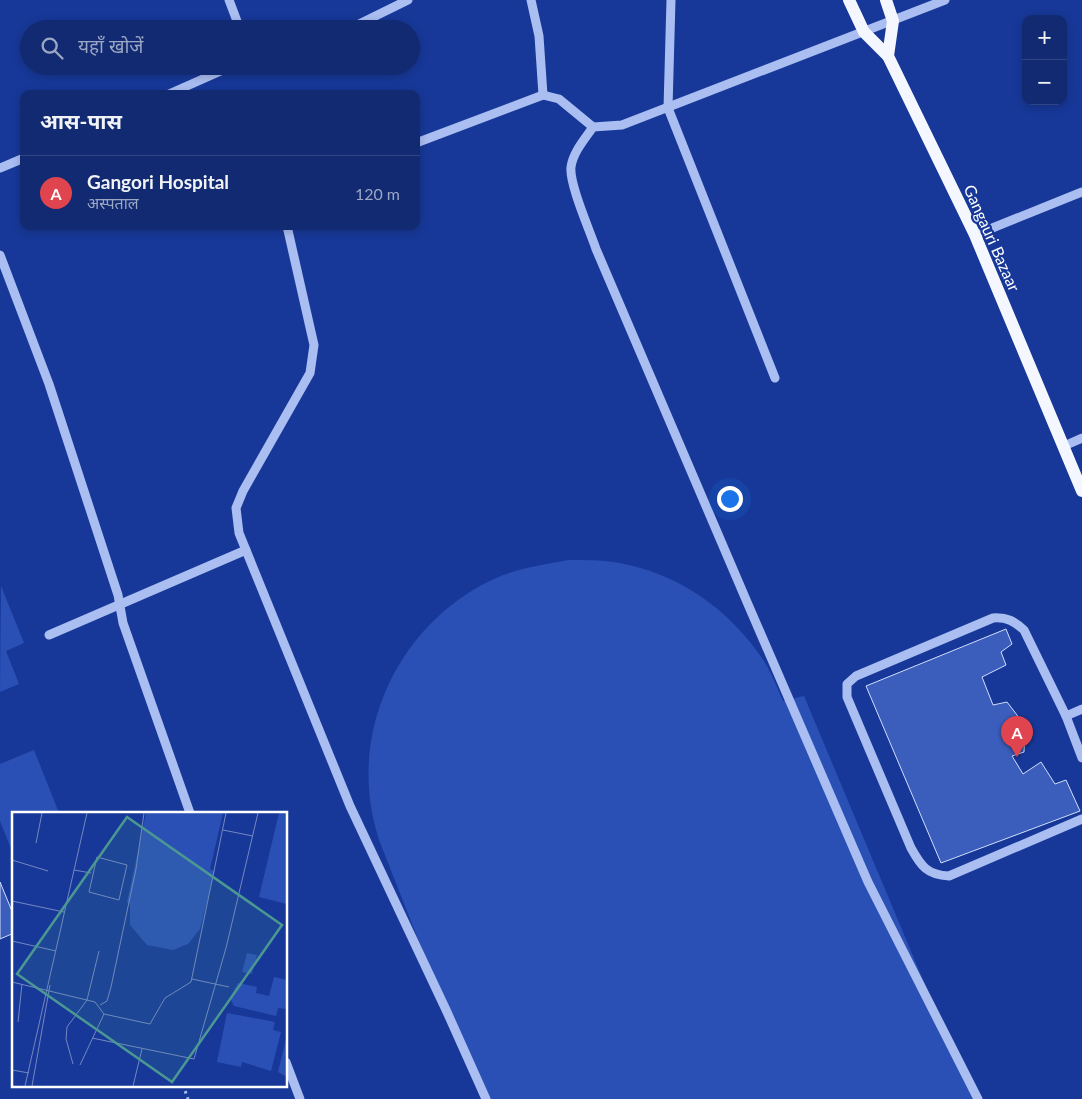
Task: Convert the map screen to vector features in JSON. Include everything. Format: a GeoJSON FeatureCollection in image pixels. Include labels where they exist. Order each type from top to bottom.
{"type":"FeatureCollection","features":[{"type":"Feature","properties":{"kind":"main road"},"geometry":{"type":"LineString","coordinates":[[848,0],[864,32],[888,56]]}},
{"type":"Feature","properties":{"kind":"main road"},"geometry":{"type":"LineString","coordinates":[[886,0],[893,21],[888,56]]}},
{"type":"Feature","properties":{"kind":"main road","name":"Gangauri Bazaar"},"geometry":{"type":"LineString","coordinates":[[888,56],[975,235],[1082,491]]}},
{"type":"Feature","properties":{"kind":"street"},"geometry":{"type":"LineString","coordinates":[[229,0],[237,20]]}},
{"type":"Feature","properties":{"kind":"street"},"geometry":{"type":"LineString","coordinates":[[367,20],[408,0]]}},
{"type":"Feature","properties":{"kind":"street"},"geometry":{"type":"LineString","coordinates":[[531,0],[539,36],[543,95]]}},
{"type":"Feature","properties":{"kind":"street"},"geometry":{"type":"LineString","coordinates":[[671,0],[668,108],[775,378]]}},
{"type":"Feature","properties":{"kind":"street"},"geometry":{"type":"LineString","coordinates":[[420,141],[543,95],[559,99],[593,126],[622,125],[945,0]]}},
{"type":"Feature","properties":{"kind":"street"},"geometry":{"type":"LineString","coordinates":[[179,90],[212,75]]}},
{"type":"Feature","properties":{"kind":"street"},"geometry":{"type":"LineString","coordinates":[[593,126],[577,150],[571,168],[575,191],[596,249],[868,882],[978,1099]]}},
{"type":"Feature","properties":{"kind":"street"},"geometry":{"type":"LineString","coordinates":[[0,168],[20,160]]}},
{"type":"Feature","properties":{"kind":"street"},"geometry":{"type":"LineString","coordinates":[[975,235],[1082,192]]}},
{"type":"Feature","properties":{"kind":"street"},"geometry":{"type":"LineString","coordinates":[[288,230],[314,345],[310,373],[243,491],[236,508],[239,533],[350,806],[486,1099]]}},
{"type":"Feature","properties":{"kind":"street"},"geometry":{"type":"LineString","coordinates":[[0,255],[52,393],[87,497],[120,605],[123,623],[190,812]]}},
{"type":"Feature","properties":{"kind":"street"},"geometry":{"type":"LineString","coordinates":[[1064,446],[1082,438]]}},
{"type":"Feature","properties":{"kind":"street"},"geometry":{"type":"LineString","coordinates":[[49,636],[246,550]]}},
{"type":"Feature","properties":{"kind":"street"},"geometry":{"type":"LineString","coordinates":[[1082,758],[1066,716],[1024,630],[1015,622],[1005,617],[993,618],[856,676],[847,684],[847,697],[911,848],[925,869],[938,875],[949,876],[1082,819]]}},
{"type":"Feature","properties":{"kind":"street"},"geometry":{"type":"LineString","coordinates":[[1066,716],[1082,709]]}},
{"type":"Feature","properties":{"kind":"street"},"geometry":{"type":"LineString","coordinates":[[288,1067],[300,1099]]}},
{"type":"Feature","properties":{"kind":"path"},"geometry":{"type":"LineString","coordinates":[[183,1086],[188,1099]]}},
{"type":"Feature","properties":{"kind":"shaded area"},"geometry":{"type":"Polygon","coordinates":[[[568,560],[608,561],[638,567],[682,585],[702,597],[738,628],[767,666],[783,701],[804,696],[973,1099],[481,1099],[379,840],[372,814],[369,788],[369,755],[375,723],[385,693],[400,664],[418,638],[440,614],[466,595],[503,575],[521,569],[568,560]]]}},
{"type":"Feature","properties":{"kind":"shaded area"},"geometry":{"type":"Polygon","coordinates":[[[1,586],[24,643],[6,651],[19,684],[0,692],[1,586]]]}},
{"type":"Feature","properties":{"kind":"shaded area"},"geometry":{"type":"Polygon","coordinates":[[[34,750],[59,812],[12,812],[12,851],[0,821],[0,764],[34,750]]]}},
{"type":"Feature","properties":{"kind":"building"},"geometry":{"type":"Polygon","coordinates":[[[1006,629],[1012,644],[1001,652],[1006,665],[982,677],[993,705],[1007,702],[1025,730],[1024,752],[1012,756],[1023,774],[1041,762],[1055,784],[1066,780],[1080,811],[941,863],[866,686],[1006,629]]]}},
{"type":"Feature","properties":{"kind":"building"},"geometry":{"type":"Polygon","coordinates":[[[0,882],[12,911],[12,934],[0,939],[0,882]]]}},
{"type":"Feature","properties":{"kind":"place","name":"Gangori Hospital"},"geometry":{"type":"Point","coordinates":[1017,757]}}]}
